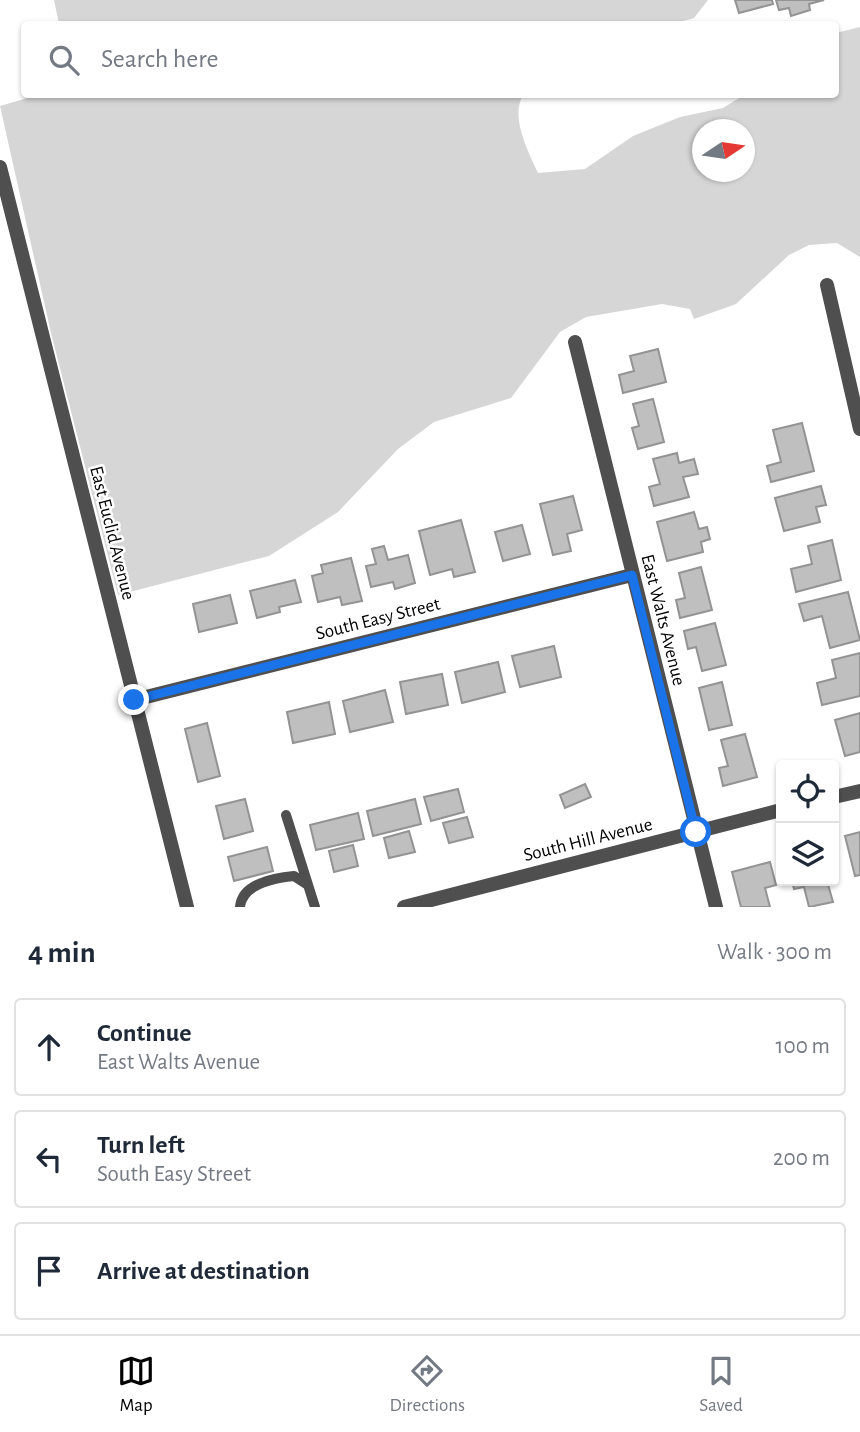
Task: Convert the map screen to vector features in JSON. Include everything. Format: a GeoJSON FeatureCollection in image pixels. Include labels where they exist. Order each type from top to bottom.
{"type":"FeatureCollection","features":[{"type":"Feature","properties":{"kind":"street","name":"East Euclid Avenue"},"geometry":{"type":"LineString","coordinates":[[0,167],[187,907]]}},
{"type":"Feature","properties":{"kind":"street"},"geometry":{"type":"LineString","coordinates":[[827,285],[860,429]]}},
{"type":"Feature","properties":{"kind":"street","name":"East Walts Avenue"},"geometry":{"type":"LineString","coordinates":[[575,342],[716,907]]}},
{"type":"Feature","properties":{"kind":"street","name":"South Easy Street"},"geometry":{"type":"LineString","coordinates":[[134,700],[632,575]]}},
{"type":"Feature","properties":{"kind":"street"},"geometry":{"type":"LineString","coordinates":[[839,796],[860,791]]}},
{"type":"Feature","properties":{"kind":"street","name":"South Hill Avenue"},"geometry":{"type":"LineString","coordinates":[[404,907],[776,811]]}},
{"type":"Feature","properties":{"kind":"lane"},"geometry":{"type":"LineString","coordinates":[[286,815],[315,907]]}},
{"type":"Feature","properties":{"kind":"lane"},"geometry":{"type":"LineString","coordinates":[[240,907],[240,902],[250,889],[272,880],[294,876],[309,885]]}},
{"type":"Feature","properties":{"kind":"shaded area"},"geometry":{"type":"Polygon","coordinates":[[[54,0],[708,0],[694,18],[684,21],[58,21],[54,0]]]}},
{"type":"Feature","properties":{"kind":"shaded area"},"geometry":{"type":"Polygon","coordinates":[[[860,27],[860,257],[837,243],[809,245],[789,255],[736,304],[694,319],[690,309],[662,304],[586,317],[560,332],[511,398],[434,422],[398,449],[338,512],[269,556],[118,595],[51,333],[0,106],[27,98],[522,98],[518,113],[519,124],[538,173],[585,169],[633,136],[680,117],[723,108],[739,98],[839,98],[839,32],[860,27]]]}},
{"type":"Feature","properties":{"kind":"building"},"geometry":{"type":"Polygon","coordinates":[[[735,0],[772,0],[773,4],[739,13],[735,0]]]}},
{"type":"Feature","properties":{"kind":"building"},"geometry":{"type":"Polygon","coordinates":[[[776,0],[824,0],[809,4],[810,10],[791,16],[789,8],[779,10],[776,0]]]}},
{"type":"Feature","properties":{"kind":"building"},"geometry":{"type":"Polygon","coordinates":[[[658,349],[666,382],[623,393],[619,375],[634,371],[630,356],[658,349]]]}},
{"type":"Feature","properties":{"kind":"building"},"geometry":{"type":"Polygon","coordinates":[[[653,399],[664,442],[638,449],[632,428],[639,426],[633,404],[653,399]]]}},
{"type":"Feature","properties":{"kind":"building"},"geometry":{"type":"Polygon","coordinates":[[[802,423],[814,471],[771,482],[767,466],[781,462],[773,430],[802,423]]]}},
{"type":"Feature","properties":{"kind":"building"},"geometry":{"type":"Polygon","coordinates":[[[677,453],[679,463],[694,459],[698,474],[683,477],[689,497],[654,506],[649,487],[660,484],[653,459],[677,453]]]}},
{"type":"Feature","properties":{"kind":"building"},"geometry":{"type":"Polygon","coordinates":[[[821,486],[826,505],[816,507],[820,522],[784,531],[775,498],[821,486]]]}},
{"type":"Feature","properties":{"kind":"building"},"geometry":{"type":"Polygon","coordinates":[[[573,496],[582,530],[567,534],[571,551],[553,555],[540,504],[573,496]]]}},
{"type":"Feature","properties":{"kind":"building"},"geometry":{"type":"Polygon","coordinates":[[[694,512],[699,529],[707,527],[710,539],[701,542],[703,552],[667,561],[657,522],[694,512]]]}},
{"type":"Feature","properties":{"kind":"building"},"geometry":{"type":"Polygon","coordinates":[[[461,520],[475,572],[454,577],[452,569],[430,575],[419,531],[461,520]]]}},
{"type":"Feature","properties":{"kind":"building"},"geometry":{"type":"Polygon","coordinates":[[[522,525],[530,554],[503,561],[495,532],[522,525]]]}},
{"type":"Feature","properties":{"kind":"building"},"geometry":{"type":"Polygon","coordinates":[[[832,540],[841,580],[796,592],[791,569],[812,564],[808,546],[832,540]]]}},
{"type":"Feature","properties":{"kind":"building"},"geometry":{"type":"Polygon","coordinates":[[[384,546],[388,560],[408,555],[415,583],[395,589],[393,582],[371,587],[366,566],[376,564],[372,549],[384,546]]]}},
{"type":"Feature","properties":{"kind":"building"},"geometry":{"type":"Polygon","coordinates":[[[351,558],[362,601],[342,605],[340,597],[318,602],[312,576],[323,573],[321,565],[351,558]]]}},
{"type":"Feature","properties":{"kind":"building"},"geometry":{"type":"Polygon","coordinates":[[[701,567],[712,610],[680,618],[676,600],[685,598],[679,573],[701,567]]]}},
{"type":"Feature","properties":{"kind":"building"},"geometry":{"type":"Polygon","coordinates":[[[295,580],[301,602],[279,607],[280,612],[257,618],[250,591],[295,580]]]}},
{"type":"Feature","properties":{"kind":"building"},"geometry":{"type":"Polygon","coordinates":[[[848,592],[860,640],[830,648],[822,616],[804,621],[799,604],[848,592]]]}},
{"type":"Feature","properties":{"kind":"building"},"geometry":{"type":"Polygon","coordinates":[[[230,595],[237,623],[199,632],[193,604],[230,595]]]}},
{"type":"Feature","properties":{"kind":"building"},"geometry":{"type":"Polygon","coordinates":[[[715,623],[726,665],[702,671],[696,647],[688,649],[684,631],[715,623]]]}},
{"type":"Feature","properties":{"kind":"building"},"geometry":{"type":"Polygon","coordinates":[[[554,646],[561,677],[520,687],[512,656],[554,646]]]}},
{"type":"Feature","properties":{"kind":"building"},"geometry":{"type":"Polygon","coordinates":[[[860,653],[860,696],[822,705],[817,683],[836,678],[832,660],[860,653]]]}},
{"type":"Feature","properties":{"kind":"building"},"geometry":{"type":"Polygon","coordinates":[[[498,662],[505,692],[462,703],[455,672],[498,662]]]}},
{"type":"Feature","properties":{"kind":"building"},"geometry":{"type":"Polygon","coordinates":[[[442,674],[448,705],[406,714],[400,682],[442,674]]]}},
{"type":"Feature","properties":{"kind":"building"},"geometry":{"type":"Polygon","coordinates":[[[722,682],[732,725],[709,730],[699,688],[722,682]]]}},
{"type":"Feature","properties":{"kind":"building"},"geometry":{"type":"Polygon","coordinates":[[[385,690],[393,722],[350,732],[343,701],[385,690]]]}},
{"type":"Feature","properties":{"kind":"building"},"geometry":{"type":"Polygon","coordinates":[[[329,702],[335,734],[293,743],[287,712],[329,702]]]}},
{"type":"Feature","properties":{"kind":"building"},"geometry":{"type":"Polygon","coordinates":[[[860,713],[860,752],[845,756],[835,720],[860,713]]]}},
{"type":"Feature","properties":{"kind":"building"},"geometry":{"type":"Polygon","coordinates":[[[207,723],[220,776],[198,782],[185,729],[207,723]]]}},
{"type":"Feature","properties":{"kind":"building"},"geometry":{"type":"Polygon","coordinates":[[[745,734],[757,777],[723,786],[719,768],[728,766],[721,740],[745,734]]]}},
{"type":"Feature","properties":{"kind":"building"},"geometry":{"type":"Polygon","coordinates":[[[585,784],[591,797],[565,808],[560,795],[585,784]]]}},
{"type":"Feature","properties":{"kind":"building"},"geometry":{"type":"Polygon","coordinates":[[[458,789],[464,812],[431,821],[424,797],[458,789]]]}},
{"type":"Feature","properties":{"kind":"building"},"geometry":{"type":"Polygon","coordinates":[[[245,799],[253,831],[224,839],[216,806],[245,799]]]}},
{"type":"Feature","properties":{"kind":"building"},"geometry":{"type":"Polygon","coordinates":[[[415,799],[421,824],[373,836],[367,811],[415,799]]]}},
{"type":"Feature","properties":{"kind":"building"},"geometry":{"type":"Polygon","coordinates":[[[358,813],[364,839],[316,850],[310,825],[358,813]]]}},
{"type":"Feature","properties":{"kind":"building"},"geometry":{"type":"Polygon","coordinates":[[[467,817],[473,837],[449,843],[443,823],[467,817]]]}},
{"type":"Feature","properties":{"kind":"building"},"geometry":{"type":"Polygon","coordinates":[[[409,831],[415,852],[389,858],[384,838],[409,831]]]}},
{"type":"Feature","properties":{"kind":"building"},"geometry":{"type":"Polygon","coordinates":[[[860,832],[860,875],[855,876],[845,836],[860,832]]]}},
{"type":"Feature","properties":{"kind":"building"},"geometry":{"type":"Polygon","coordinates":[[[353,845],[358,866],[334,872],[329,851],[353,845]]]}},
{"type":"Feature","properties":{"kind":"building"},"geometry":{"type":"Polygon","coordinates":[[[267,847],[273,871],[234,881],[228,857],[267,847]]]}},
{"type":"Feature","properties":{"kind":"building"},"geometry":{"type":"Polygon","coordinates":[[[770,862],[776,885],[765,888],[770,907],[741,907],[732,872],[770,862]]]}},
{"type":"Feature","properties":{"kind":"building"},"geometry":{"type":"Polygon","coordinates":[[[793,886],[828,886],[833,902],[809,907],[804,887],[794,889],[793,886]]]}},
{"type":"Feature","properties":{"kind":"route"},"geometry":{"type":"LineString","coordinates":[[134,700],[632,575],[696,832]]}}]}
